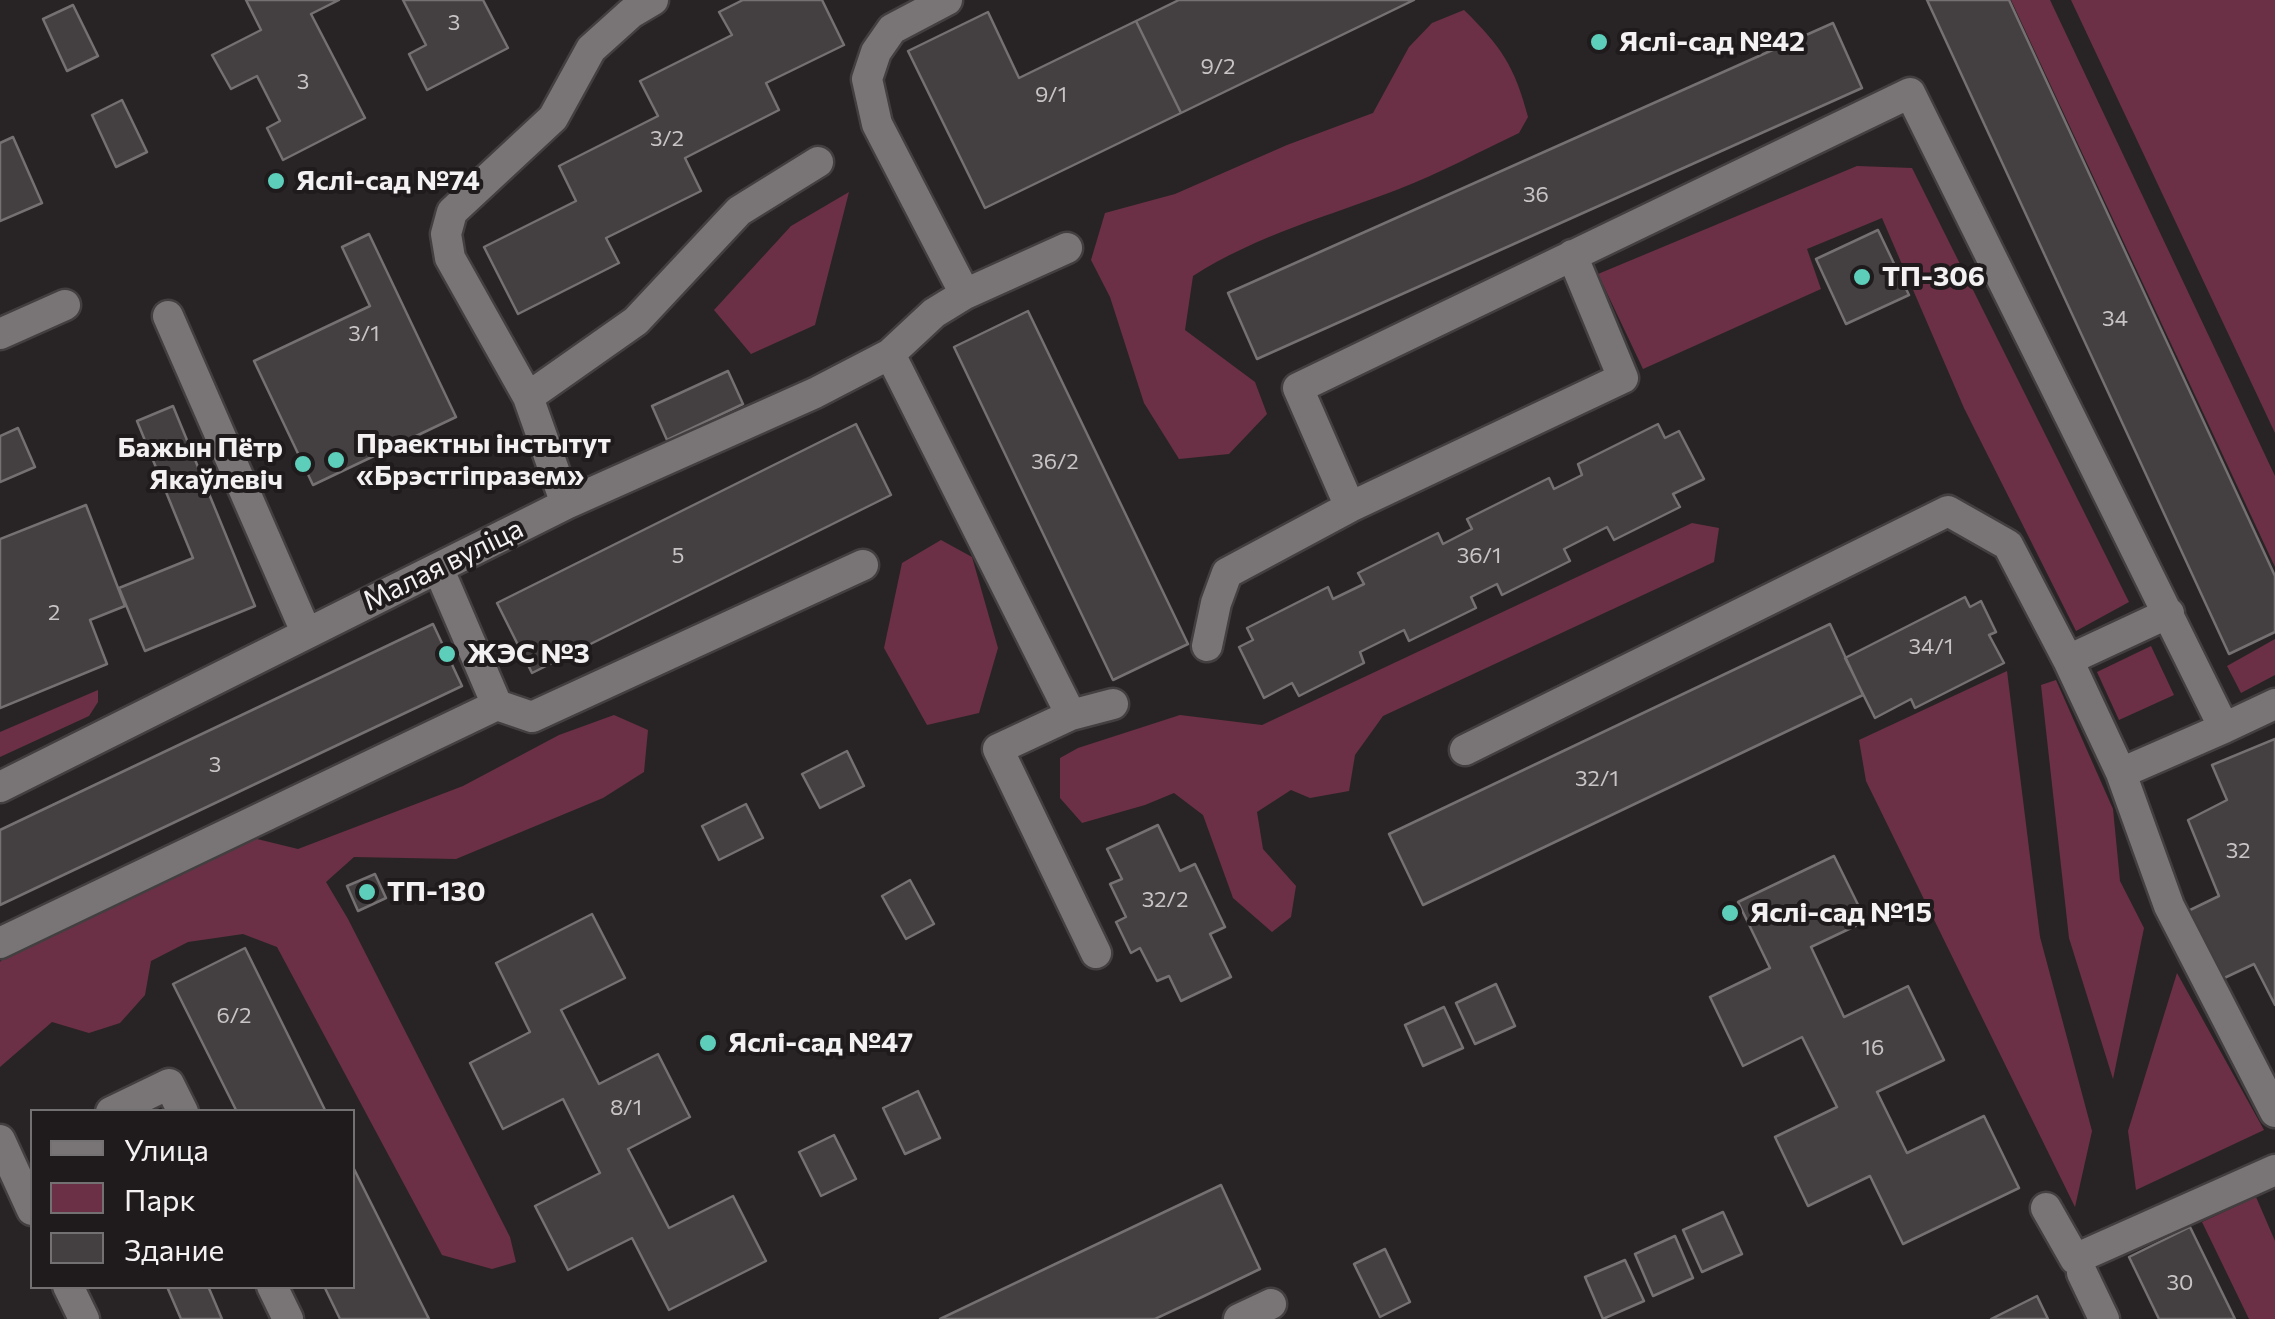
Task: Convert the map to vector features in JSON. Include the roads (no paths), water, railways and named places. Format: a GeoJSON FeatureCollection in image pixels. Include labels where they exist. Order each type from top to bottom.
{"type":"FeatureCollection","features":[{"type":"Feature","properties":{"kind":"street"},"geometry":{"type":"LineString","coordinates":[[566,504],[528,396],[450,258],[446,234],[452,212],[553,118],[590,50],[630,13],[654,0]]}},
{"type":"Feature","properties":{"kind":"street"},"geometry":{"type":"LineString","coordinates":[[946,0],[892,29],[876,52],[867,78],[876,124],[966,294]]}},
{"type":"Feature","properties":{"kind":"street"},"geometry":{"type":"LineString","coordinates":[[1350,507],[1298,388],[1910,94],[2224,728]]}},
{"type":"Feature","properties":{"kind":"street"},"geometry":{"type":"LineString","coordinates":[[528,396],[636,322],[739,211],[818,162]]}},
{"type":"Feature","properties":{"kind":"street","name":"Малая вуліца"},"geometry":{"type":"LineString","coordinates":[[0,787],[566,504],[816,393],[890,354],[934,313],[966,294],[1067,248]]}},
{"type":"Feature","properties":{"kind":"street"},"geometry":{"type":"LineString","coordinates":[[1208,646],[1227,573],[1350,507],[1622,378],[1572,255]]}},
{"type":"Feature","properties":{"kind":"street"},"geometry":{"type":"LineString","coordinates":[[0,334],[65,305]]}},
{"type":"Feature","properties":{"kind":"street"},"geometry":{"type":"LineString","coordinates":[[168,316],[306,632]]}},
{"type":"Feature","properties":{"kind":"street"},"geometry":{"type":"LineString","coordinates":[[890,354],[1070,715]]}},
{"type":"Feature","properties":{"kind":"street"},"geometry":{"type":"LineString","coordinates":[[1465,750],[1948,511],[2008,546],[2121,773],[2169,906],[2271,1098]]}},
{"type":"Feature","properties":{"kind":"street"},"geometry":{"type":"LineString","coordinates":[[0,942],[497,706],[532,717],[862,565]]}},
{"type":"Feature","properties":{"kind":"street"},"geometry":{"type":"LineString","coordinates":[[439,570],[497,706]]}},
{"type":"Feature","properties":{"kind":"street"},"geometry":{"type":"LineString","coordinates":[[2068,660],[2169,613]]}},
{"type":"Feature","properties":{"kind":"street"},"geometry":{"type":"LineString","coordinates":[[1096,953],[998,749],[1070,715],[1114,704]]}},
{"type":"Feature","properties":{"kind":"street"},"geometry":{"type":"LineString","coordinates":[[2121,773],[2275,704]]}},
{"type":"Feature","properties":{"kind":"street"},"geometry":{"type":"LineString","coordinates":[[117,1109],[169,1084],[182,1109]]}},
{"type":"Feature","properties":{"kind":"street"},"geometry":{"type":"LineString","coordinates":[[14,1150],[30,1203]]}},
{"type":"Feature","properties":{"kind":"street"},"geometry":{"type":"LineString","coordinates":[[2046,1208],[2075,1259],[2275,1170]]}},
{"type":"Feature","properties":{"kind":"street"},"geometry":{"type":"LineString","coordinates":[[2082,1273],[2104,1319]]}},
{"type":"Feature","properties":{"kind":"street"},"geometry":{"type":"LineString","coordinates":[[69,1289],[84,1319]]}},
{"type":"Feature","properties":{"kind":"street"},"geometry":{"type":"LineString","coordinates":[[273,1289],[288,1319]]}},
{"type":"Feature","properties":{"kind":"street"},"geometry":{"type":"LineString","coordinates":[[1239,1319],[1270,1304]]}},
{"type":"Feature","properties":{"kind":"place","name":"Яслі-сад №42"},"geometry":{"type":"Point","coordinates":[1599,42]}},
{"type":"Feature","properties":{"kind":"place","name":"Яслі-сад №74"},"geometry":{"type":"Point","coordinates":[276,181]}},
{"type":"Feature","properties":{"kind":"place","name":"ТП-306"},"geometry":{"type":"Point","coordinates":[1862,277]}},
{"type":"Feature","properties":{"kind":"place","name":"Праектны інстытут «Брэстгіпразем»"},"geometry":{"type":"Point","coordinates":[336,460]}},
{"type":"Feature","properties":{"kind":"place","name":"Бажын Пётр Якаўлевіч"},"geometry":{"type":"Point","coordinates":[303,464]}},
{"type":"Feature","properties":{"kind":"place","name":"ЖЭС №3"},"geometry":{"type":"Point","coordinates":[447,654]}},
{"type":"Feature","properties":{"kind":"place","name":"ТП-130"},"geometry":{"type":"Point","coordinates":[367,892]}},
{"type":"Feature","properties":{"kind":"place","name":"Яслі-сад №15"},"geometry":{"type":"Point","coordinates":[1730,913]}},
{"type":"Feature","properties":{"kind":"place","name":"Яслі-сад №47"},"geometry":{"type":"Point","coordinates":[708,1043]}}]}
